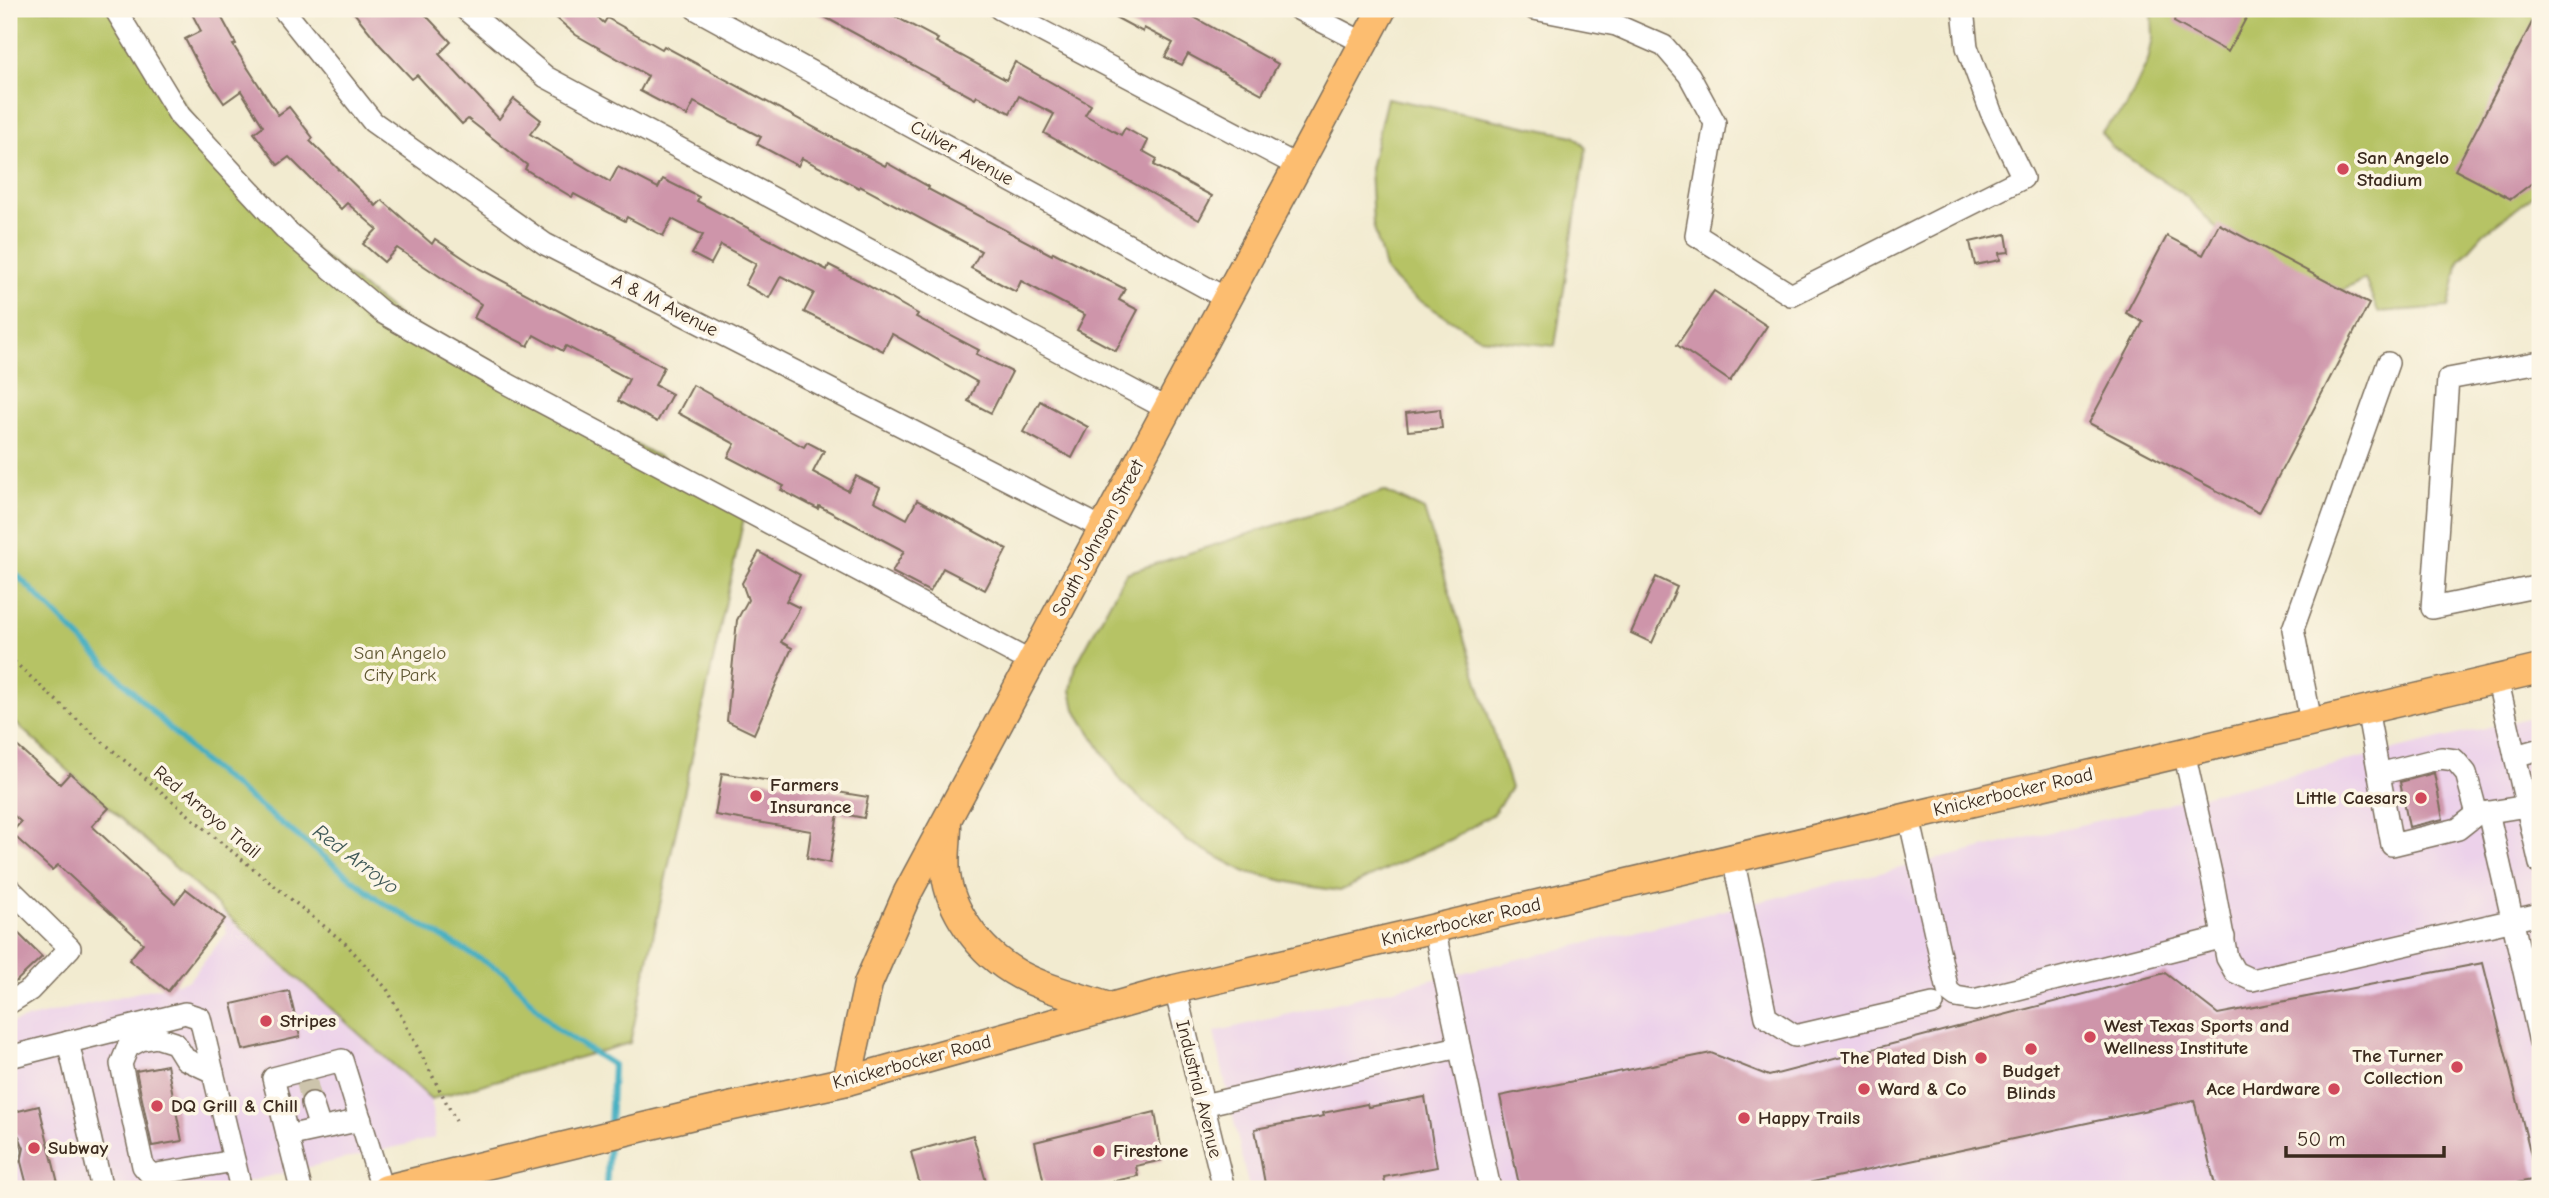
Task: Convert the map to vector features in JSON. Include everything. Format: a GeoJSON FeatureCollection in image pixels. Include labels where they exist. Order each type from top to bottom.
{"type":"FeatureCollection","features":[{"type":"Feature","properties":{"kind":"main road","name":"South Johnson Street"},"geometry":{"type":"LineString","coordinates":[[847,1081],[868,984],[908,892],[1382,9]]}},
{"type":"Feature","properties":{"kind":"main road","name":"Knickerbocker Road"},"geometry":{"type":"LineString","coordinates":[[384,1189],[847,1081],[1175,989],[2540,669]]}},
{"type":"Feature","properties":{"kind":"main road"},"geometry":{"type":"LineString","coordinates":[[947,818],[946,874],[957,911],[975,938],[998,963],[1027,979],[1109,1007]]}},
{"type":"Feature","properties":{"kind":"street"},"geometry":{"type":"LineString","coordinates":[[115,9],[180,116],[286,230],[383,313],[502,381],[1031,662]]}},
{"type":"Feature","properties":{"kind":"street","name":"A & M Avenue"},"geometry":{"type":"LineString","coordinates":[[283,9],[373,122],[545,244],[1102,528]]}},
{"type":"Feature","properties":{"kind":"street"},"geometry":{"type":"LineString","coordinates":[[465,9],[546,78],[1167,410]]}},
{"type":"Feature","properties":{"kind":"street","name":"Culver Avenue"},"geometry":{"type":"LineString","coordinates":[[696,9],[1227,299]]}},
{"type":"Feature","properties":{"kind":"street"},"geometry":{"type":"LineString","coordinates":[[1000,9],[1298,166]]}},
{"type":"Feature","properties":{"kind":"street"},"geometry":{"type":"LineString","coordinates":[[1298,9],[1363,43]]}},
{"type":"Feature","properties":{"kind":"street"},"geometry":{"type":"LineString","coordinates":[[1534,9],[1616,25],[1664,46],[1689,75],[1714,123],[1696,235],[1791,295],[2023,178],[1991,112],[1967,47],[1963,9]]}},
{"type":"Feature","properties":{"kind":"street"},"geometry":{"type":"LineString","coordinates":[[2540,362],[2448,379],[2432,608],[2540,586]]}},
{"type":"Feature","properties":{"kind":"street"},"geometry":{"type":"LineString","coordinates":[[2311,722],[2293,629],[2388,363]]}},
{"type":"Feature","properties":{"kind":"street"},"geometry":{"type":"LineString","coordinates":[[2497,678],[2515,756],[2532,813],[2540,864]]}},
{"type":"Feature","properties":{"kind":"street"},"geometry":{"type":"LineString","coordinates":[[2367,709],[2392,845],[2458,829],[2482,813],[2532,813]]}},
{"type":"Feature","properties":{"kind":"street"},"geometry":{"type":"LineString","coordinates":[[2515,756],[2540,749]]}},
{"type":"Feature","properties":{"kind":"street"},"geometry":{"type":"LineString","coordinates":[[2183,752],[2227,958],[2235,972],[2252,980],[2540,914]]}},
{"type":"Feature","properties":{"kind":"street"},"geometry":{"type":"LineString","coordinates":[[2379,774],[2441,758],[2455,760],[2466,773],[2482,813],[2512,920],[2540,1042]]}},
{"type":"Feature","properties":{"kind":"street"},"geometry":{"type":"LineString","coordinates":[[1909,817],[1948,992],[1956,997],[1975,1000],[2224,937]]}},
{"type":"Feature","properties":{"kind":"street"},"geometry":{"type":"LineString","coordinates":[[1734,858],[1766,1017],[1795,1036],[1933,1004]]}},
{"type":"Feature","properties":{"kind":"street"},"geometry":{"type":"LineString","coordinates":[[9,888],[69,948],[30,989],[9,1003]]}},
{"type":"Feature","properties":{"kind":"street"},"geometry":{"type":"LineString","coordinates":[[1433,928],[1490,1189]]}},
{"type":"Feature","properties":{"kind":"street","name":"Industrial Avenue"},"geometry":{"type":"LineString","coordinates":[[1175,989],[1224,1189]]}},
{"type":"Feature","properties":{"kind":"street"},"geometry":{"type":"LineString","coordinates":[[13,1060],[68,1042],[185,1013],[200,1018],[241,1189]]}},
{"type":"Feature","properties":{"kind":"street"},"geometry":{"type":"LineString","coordinates":[[213,1072],[185,1059],[175,1043],[156,1037],[141,1040],[128,1047],[121,1064],[143,1166],[151,1175],[234,1161]]}},
{"type":"Feature","properties":{"kind":"street"},"geometry":{"type":"LineString","coordinates":[[68,1042],[102,1189]]}},
{"type":"Feature","properties":{"kind":"street"},"geometry":{"type":"LineString","coordinates":[[1203,1105],[1459,1047]]}},
{"type":"Feature","properties":{"kind":"street"},"geometry":{"type":"LineString","coordinates":[[301,1189],[272,1078],[304,1074],[342,1060],[384,1189]]}},
{"type":"Feature","properties":{"kind":"street"},"geometry":{"type":"LineString","coordinates":[[312,1103],[320,1128]]}},
{"type":"Feature","properties":{"kind":"street"},"geometry":{"type":"LineString","coordinates":[[287,1136],[361,1120]]}},
{"type":"Feature","properties":{"kind":"street"},"geometry":{"type":"LineString","coordinates":[[9,1145],[9,1157]]}},
{"type":"Feature","properties":{"kind":"path","name":"Red Arroyo Trail"},"geometry":{"type":"LineString","coordinates":[[9,657],[84,726],[346,944],[387,989],[456,1121]]}},
{"type":"Feature","properties":{"kind":"shaded area"},"geometry":{"type":"Polygon","coordinates":[[[2540,715],[2540,1189],[1249,1189],[1214,1032],[2540,715]]]}},
{"type":"Feature","properties":{"kind":"shaded area"},"geometry":{"type":"Polygon","coordinates":[[[220,911],[431,1099],[435,1138],[214,1189],[9,1189],[9,1023],[189,980],[227,932],[220,911]]]}},
{"type":"Feature","properties":{"kind":"green space","name":"San Angelo City Park"},"geometry":{"type":"Polygon","coordinates":[[[9,9],[119,9],[216,151],[320,254],[407,322],[747,504],[630,1043],[431,1099],[9,717],[9,9]]]}},
{"type":"Feature","properties":{"kind":"green space","name":"San Angelo Stadium"},"geometry":{"type":"Polygon","coordinates":[[[2152,9],[2540,9],[2540,190],[2484,233],[2459,261],[2449,307],[2378,312],[2365,279],[2337,293],[2216,228],[2187,197],[2112,147],[2101,132],[2126,108],[2148,61],[2153,38],[2152,9]]]}},
{"type":"Feature","properties":{"kind":"green space"},"geometry":{"type":"Polygon","coordinates":[[[1387,98],[1574,136],[1586,148],[1555,346],[1480,338],[1409,294],[1386,272],[1373,224],[1370,168],[1387,98]]]}},
{"type":"Feature","properties":{"kind":"green space"},"geometry":{"type":"Polygon","coordinates":[[[1384,491],[1424,510],[1511,788],[1493,814],[1451,839],[1340,891],[1246,872],[1187,841],[1122,782],[1075,709],[1071,690],[1076,665],[1126,573],[1384,491]]]}},
{"type":"Feature","properties":{"kind":"building"},"geometry":{"type":"Polygon","coordinates":[[[202,9],[217,9],[236,44],[233,45],[278,115],[289,107],[313,138],[310,141],[376,206],[382,200],[432,244],[435,239],[480,269],[664,367],[655,385],[672,394],[657,422],[618,401],[629,379],[566,346],[563,351],[534,335],[528,346],[474,318],[481,304],[397,248],[384,262],[363,244],[377,229],[347,203],[341,209],[289,157],[278,165],[254,133],[263,126],[241,91],[224,103],[185,39],[201,31],[192,14],[202,9]]]}},
{"type":"Feature","properties":{"kind":"building"},"geometry":{"type":"Polygon","coordinates":[[[351,9],[420,9],[451,42],[439,54],[499,119],[514,99],[541,120],[530,134],[610,182],[618,167],[658,188],[663,179],[699,197],[697,201],[827,270],[829,265],[858,280],[918,314],[916,317],[979,350],[976,354],[1012,372],[991,413],[968,401],[977,382],[892,334],[883,351],[804,312],[814,293],[781,276],[769,298],[745,285],[756,264],[721,245],[711,264],[692,254],[703,235],[672,219],[663,236],[627,217],[625,221],[574,194],[572,197],[525,169],[527,165],[468,119],[462,124],[417,75],[412,79],[351,9]]]}},
{"type":"Feature","properties":{"kind":"building"},"geometry":{"type":"Polygon","coordinates":[[[546,9],[588,9],[604,23],[607,18],[885,166],[887,163],[929,187],[928,189],[1052,255],[1053,252],[1125,289],[1119,300],[1138,310],[1116,351],[1077,330],[1085,315],[1021,281],[1016,292],[971,268],[981,251],[802,158],[798,166],[757,144],[761,137],[694,102],[687,116],[640,91],[648,76],[576,35],[546,9]]]}},
{"type":"Feature","properties":{"kind":"building"},"geometry":{"type":"Polygon","coordinates":[[[810,9],[881,9],[1006,80],[1015,62],[1091,105],[1085,115],[1121,135],[1125,128],[1148,141],[1143,151],[1157,159],[1154,165],[1212,196],[1199,220],[1044,133],[1054,114],[1019,96],[1010,113],[977,96],[975,99],[810,9]]]}},
{"type":"Feature","properties":{"kind":"building"},"geometry":{"type":"Polygon","coordinates":[[[1100,9],[1179,9],[1278,64],[1262,94],[1188,54],[1182,65],[1165,57],[1173,43],[1144,28],[1143,32],[1100,9]]]}},
{"type":"Feature","properties":{"kind":"building"},"geometry":{"type":"Polygon","coordinates":[[[2176,9],[2251,9],[2228,52],[2174,22],[2176,9]]]}},
{"type":"Feature","properties":{"kind":"building"},"geometry":{"type":"Polygon","coordinates":[[[2539,9],[2540,177],[2511,199],[2455,170],[2539,9]]]}},
{"type":"Feature","properties":{"kind":"building"},"geometry":{"type":"Polygon","coordinates":[[[2219,224],[2369,304],[2259,513],[2089,423],[2143,322],[2126,313],[2167,236],[2203,255],[2219,224]]]}},
{"type":"Feature","properties":{"kind":"building"},"geometry":{"type":"Polygon","coordinates":[[[2006,234],[2009,252],[1999,253],[2000,260],[1975,265],[1970,242],[2006,234]]]}},
{"type":"Feature","properties":{"kind":"building"},"geometry":{"type":"Polygon","coordinates":[[[1714,291],[1767,326],[1730,381],[1677,345],[1714,291]]]}},
{"type":"Feature","properties":{"kind":"building"},"geometry":{"type":"Polygon","coordinates":[[[693,385],[804,447],[807,442],[824,451],[813,472],[848,491],[856,476],[880,488],[874,501],[907,519],[917,500],[1007,549],[985,590],[943,568],[930,592],[892,572],[904,551],[819,506],[818,509],[781,490],[784,486],[728,457],[735,444],[678,413],[693,385]]]}},
{"type":"Feature","properties":{"kind":"building"},"geometry":{"type":"Polygon","coordinates":[[[1040,401],[1088,427],[1072,458],[1023,432],[1040,401]]]}},
{"type":"Feature","properties":{"kind":"building"},"geometry":{"type":"Polygon","coordinates":[[[1440,409],[1442,428],[1408,431],[1406,413],[1440,409]]]}},
{"type":"Feature","properties":{"kind":"building"},"geometry":{"type":"Polygon","coordinates":[[[759,552],[800,575],[786,601],[800,608],[781,642],[792,648],[754,734],[727,721],[737,620],[748,600],[742,583],[759,552]]]}},
{"type":"Feature","properties":{"kind":"building"},"geometry":{"type":"Polygon","coordinates":[[[1656,577],[1677,587],[1652,643],[1631,633],[1656,577]]]}},
{"type":"Feature","properties":{"kind":"building"},"geometry":{"type":"Polygon","coordinates":[[[9,739],[60,784],[70,773],[109,808],[92,826],[175,903],[186,889],[225,919],[168,991],[129,960],[143,943],[58,865],[52,870],[11,833],[21,822],[9,811],[9,739]]]}},
{"type":"Feature","properties":{"kind":"building"},"geometry":{"type":"Polygon","coordinates":[[[722,773],[868,797],[864,818],[838,813],[830,863],[807,858],[811,831],[715,815],[722,773]]]}},
{"type":"Feature","properties":{"kind":"building","name":"Little Caesars"},"geometry":{"type":"Polygon","coordinates":[[[2434,773],[2443,819],[2409,827],[2400,782],[2434,773]]]}},
{"type":"Feature","properties":{"kind":"building"},"geometry":{"type":"Polygon","coordinates":[[[9,924],[42,957],[9,988],[9,924]]]}},
{"type":"Feature","properties":{"kind":"building"},"geometry":{"type":"Polygon","coordinates":[[[2483,963],[2537,1179],[2485,1189],[2216,1189],[2194,1100],[1780,1189],[1520,1189],[1500,1096],[1711,1053],[1769,1076],[2165,973],[2218,1014],[2483,963]]]}},
{"type":"Feature","properties":{"kind":"building","name":"Stripes"},"geometry":{"type":"Polygon","coordinates":[[[289,991],[300,1037],[243,1050],[232,1004],[289,991]]]}},
{"type":"Feature","properties":{"kind":"building","name":"DQ Grill & Chill"},"geometry":{"type":"Polygon","coordinates":[[[167,1065],[182,1141],[152,1146],[136,1071],[167,1065]]]}},
{"type":"Feature","properties":{"kind":"building"},"geometry":{"type":"Polygon","coordinates":[[[1425,1097],[1437,1167],[1384,1177],[1386,1189],[1266,1189],[1255,1129],[1324,1116],[1323,1113],[1367,1104],[1368,1107],[1425,1097]]]}},
{"type":"Feature","properties":{"kind":"building","name":"Subway"},"geometry":{"type":"Polygon","coordinates":[[[39,1106],[58,1183],[28,1189],[21,1162],[24,1148],[19,1136],[15,1134],[10,1113],[39,1106]]]}},
{"type":"Feature","properties":{"kind":"building","name":"Firestone"},"geometry":{"type":"Polygon","coordinates":[[[1155,1112],[1163,1160],[1136,1166],[1138,1176],[1078,1189],[1061,1189],[1059,1184],[1045,1188],[1035,1142],[1155,1112]]]}},
{"type":"Feature","properties":{"kind":"building"},"geometry":{"type":"Polygon","coordinates":[[[973,1135],[988,1189],[921,1189],[911,1152],[973,1135]]]}},
{"type":"Feature","properties":{"kind":"waterway","name":"Red Arroyo"},"geometry":{"type":"LineString","coordinates":[[9,567],[200,759],[380,901],[506,974],[555,1028],[613,1065],[610,1127]]}},
{"type":"Feature","properties":{"kind":"waterway","name":"Red Arroyo"},"geometry":{"type":"LineString","coordinates":[[606,1189],[609,1144]]}},
{"type":"Feature","properties":{"kind":"tunnel"},"geometry":{"type":"LineString","coordinates":[[306,1079],[312,1103]]}},
{"type":"Feature","properties":{"kind":"place","name":"San Angelo Stadium"},"geometry":{"type":"Point","coordinates":[2343,169]}},
{"type":"Feature","properties":{"kind":"place","name":"Farmers Insurance"},"geometry":{"type":"Point","coordinates":[756,796]}},
{"type":"Feature","properties":{"kind":"place","name":"Little Caesars"},"geometry":{"type":"Point","coordinates":[2421,798]}},
{"type":"Feature","properties":{"kind":"place","name":"Stripes"},"geometry":{"type":"Point","coordinates":[266,1021]}},
{"type":"Feature","properties":{"kind":"place","name":"West Texas Sports and Wellness Institute"},"geometry":{"type":"Point","coordinates":[2090,1037]}},
{"type":"Feature","properties":{"kind":"place","name":"Budget Blinds"},"geometry":{"type":"Point","coordinates":[2031,1049]}},
{"type":"Feature","properties":{"kind":"place","name":"The Plated Dish"},"geometry":{"type":"Point","coordinates":[1981,1058]}},
{"type":"Feature","properties":{"kind":"place","name":"The Turner Collection"},"geometry":{"type":"Point","coordinates":[2457,1067]}},
{"type":"Feature","properties":{"kind":"place","name":"Ward & Co"},"geometry":{"type":"Point","coordinates":[1864,1089]}},
{"type":"Feature","properties":{"kind":"place","name":"Ace Hardware"},"geometry":{"type":"Point","coordinates":[2334,1089]}},
{"type":"Feature","properties":{"kind":"place","name":"DQ Grill & Chill"},"geometry":{"type":"Point","coordinates":[157,1106]}},
{"type":"Feature","properties":{"kind":"place","name":"Happy Trails"},"geometry":{"type":"Point","coordinates":[1744,1118]}},
{"type":"Feature","properties":{"kind":"place","name":"Subway"},"geometry":{"type":"Point","coordinates":[34,1148]}},
{"type":"Feature","properties":{"kind":"place","name":"Firestone"},"geometry":{"type":"Point","coordinates":[1099,1151]}}]}
